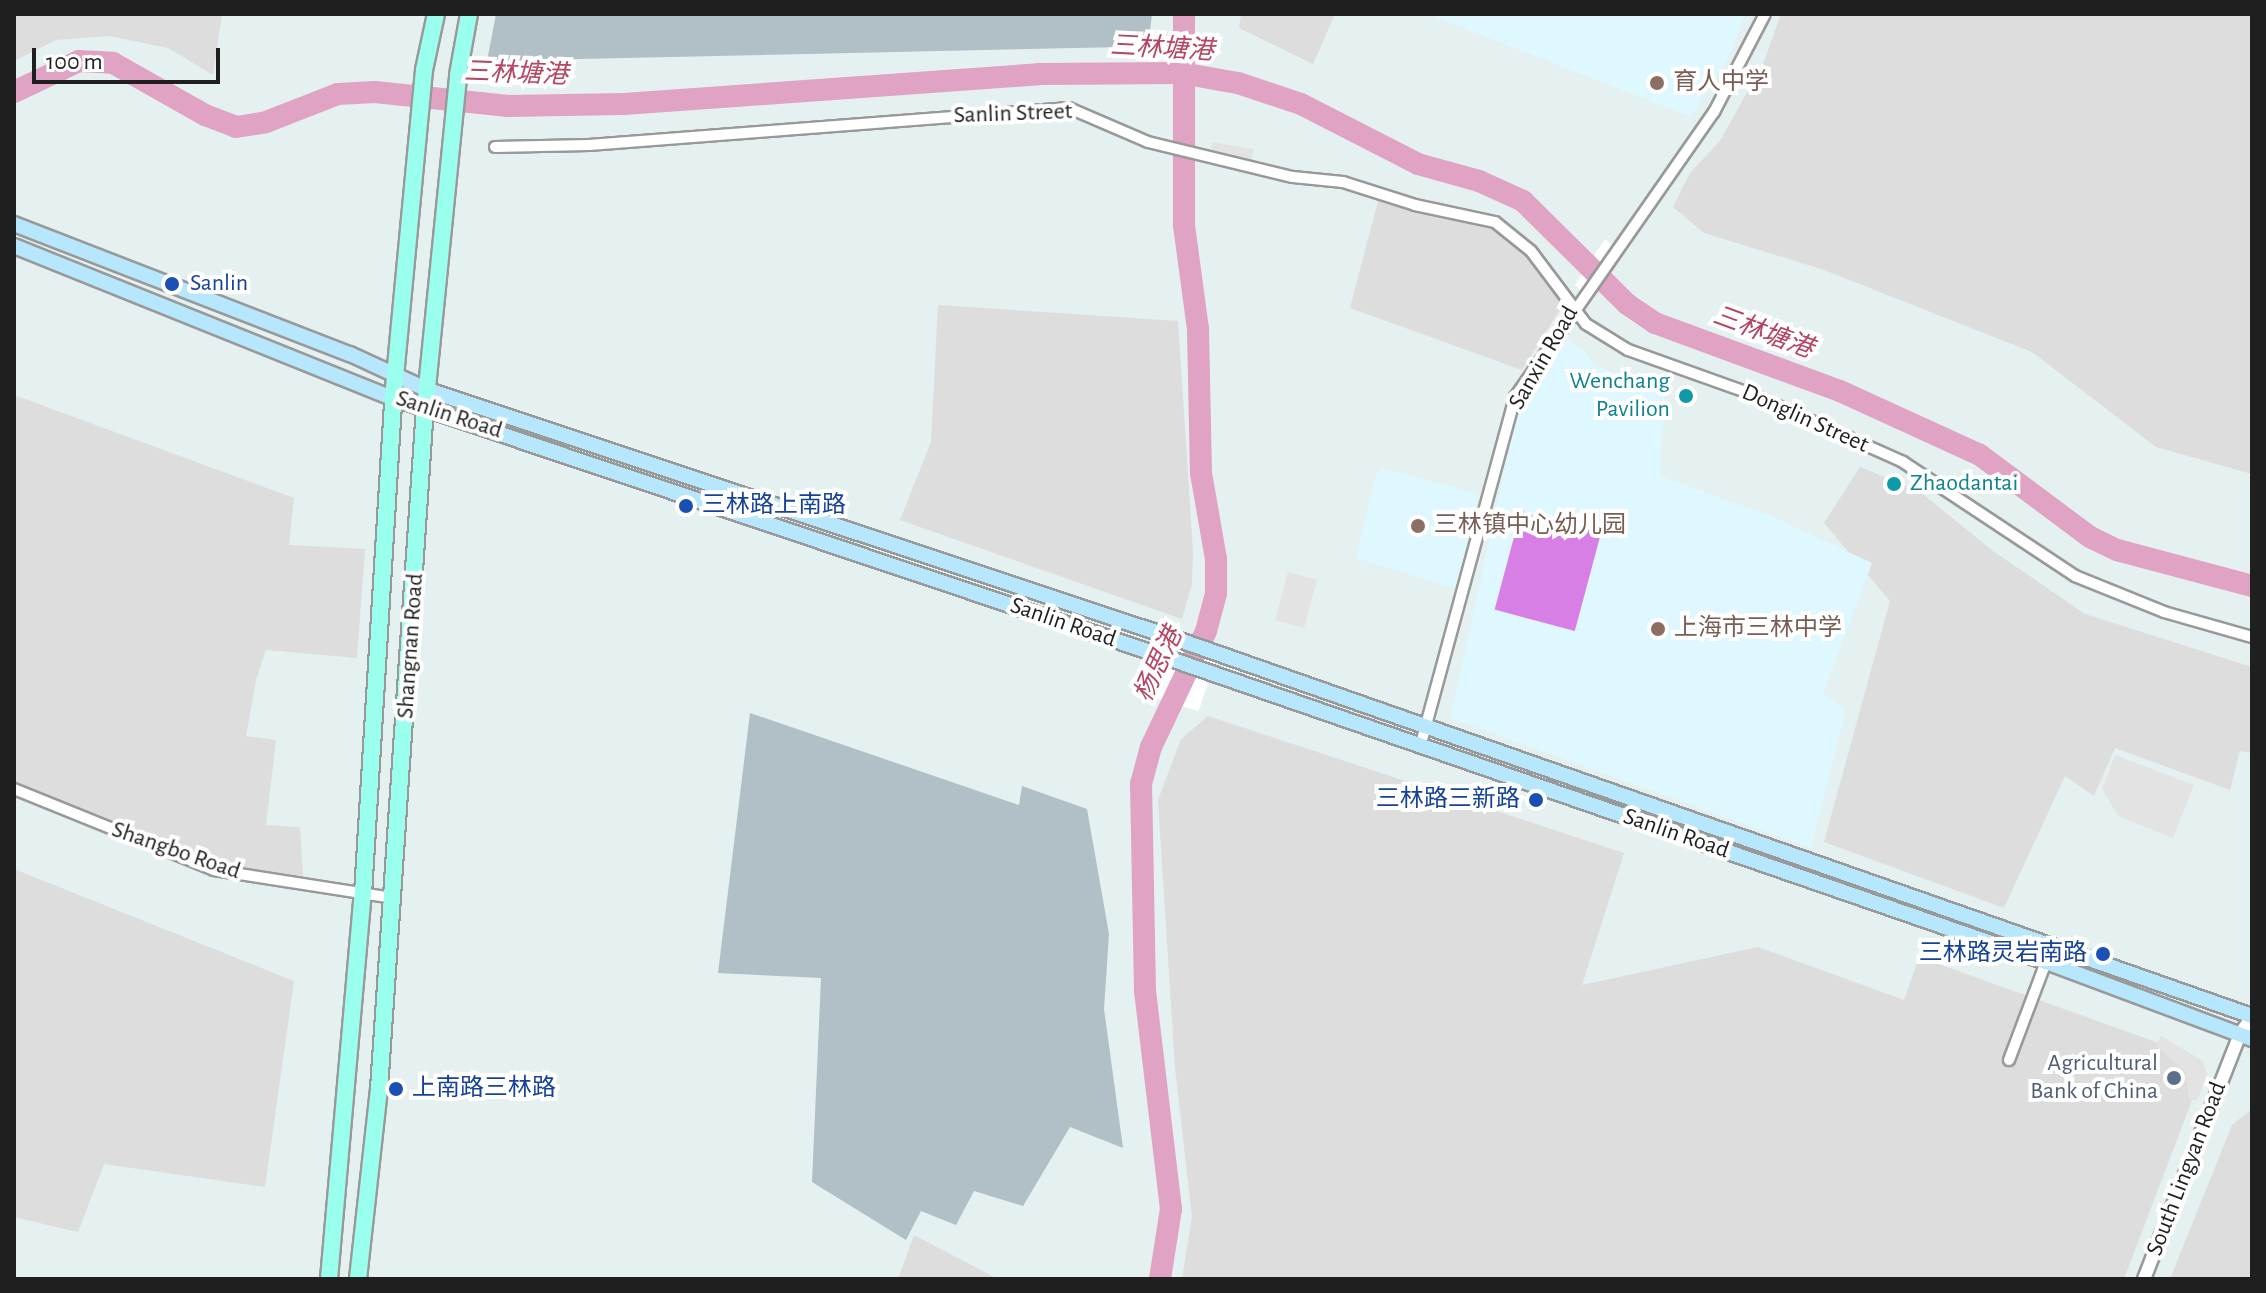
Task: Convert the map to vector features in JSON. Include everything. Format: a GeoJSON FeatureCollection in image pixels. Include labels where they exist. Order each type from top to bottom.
{"type":"FeatureCollection","features":[{"type":"Feature","properties":{"kind":"main road","name":"Shangnan Road"},"geometry":{"type":"LineString","coordinates":[[329,1279],[363,894],[393,398],[419,159],[424,70],[436,14]]}},
{"type":"Feature","properties":{"kind":"main road","name":"Shangnan Road"},"geometry":{"type":"LineString","coordinates":[[358,1279],[392,898],[425,408],[458,75],[469,14]]}},
{"type":"Feature","properties":{"kind":"main road","name":"Sanlin Road"},"geometry":{"type":"LineString","coordinates":[[14,224],[350,354],[396,378],[428,390],[1168,636],[1423,729],[2252,1017]]}},
{"type":"Feature","properties":{"kind":"main road","name":"Sanlin Road"},"geometry":{"type":"LineString","coordinates":[[14,246],[393,398],[1159,655],[2046,962],[2246,1037]]}},
{"type":"Feature","properties":{"kind":"street","name":"Sanxin Road"},"geometry":{"type":"LineString","coordinates":[[1420,747],[1515,397],[1576,303],[1714,112],[1765,14]]}},
{"type":"Feature","properties":{"kind":"street","name":"Sanlin Street"},"geometry":{"type":"LineString","coordinates":[[495,147],[589,145],[1053,108],[1080,110],[1148,142],[1495,222],[1531,251],[1576,303]]}},
{"type":"Feature","properties":{"kind":"street","name":"Donglin Street"},"geometry":{"type":"LineString","coordinates":[[1576,303],[1596,331],[1642,357],[1749,393],[1903,462],[2075,576],[2164,612],[2252,637]]}},
{"type":"Feature","properties":{"kind":"street","name":"Shangbo Road"},"geometry":{"type":"LineString","coordinates":[[14,789],[214,870],[392,898]]}},
{"type":"Feature","properties":{"kind":"street"},"geometry":{"type":"LineString","coordinates":[[2009,1060],[2046,962]]}},
{"type":"Feature","properties":{"kind":"street","name":"South Lingyan Road"},"geometry":{"type":"LineString","coordinates":[[2144,1279],[2252,1017]]}},
{"type":"Feature","properties":{"kind":"shaded area"},"geometry":{"type":"Polygon","coordinates":[[[14,14],[222,14],[213,75],[168,48],[109,36],[56,40],[14,61],[14,14]]]}},
{"type":"Feature","properties":{"kind":"shaded area"},"geometry":{"type":"Polygon","coordinates":[[[496,14],[1152,14],[1150,31],[1124,47],[487,61],[496,14]]]}},
{"type":"Feature","properties":{"kind":"shaded area"},"geometry":{"type":"Polygon","coordinates":[[[1241,14],[1335,14],[1313,64],[1239,28],[1241,14]]]}},
{"type":"Feature","properties":{"kind":"shaded area","name":"育人中学"},"geometry":{"type":"Polygon","coordinates":[[[1428,14],[1745,14],[1732,50],[1691,117],[1428,14]]]}},
{"type":"Feature","properties":{"kind":"shaded area"},"geometry":{"type":"Polygon","coordinates":[[[1781,14],[2252,14],[2252,474],[2156,447],[2032,352],[1824,270],[1704,233],[1673,207],[1690,173],[1720,141],[1763,64],[1781,14]]]}},
{"type":"Feature","properties":{"kind":"shaded area"},"geometry":{"type":"Polygon","coordinates":[[[1212,142],[1253,149],[1251,161],[1210,154],[1212,142]]]}},
{"type":"Feature","properties":{"kind":"shaded area"},"geometry":{"type":"Polygon","coordinates":[[[1378,201],[1490,227],[1523,252],[1563,305],[1522,370],[1350,308],[1378,201]]]}},
{"type":"Feature","properties":{"kind":"shaded area"},"geometry":{"type":"Polygon","coordinates":[[[938,305],[1178,321],[1193,552],[1192,584],[1182,619],[900,520],[931,442],[938,305]]]}},
{"type":"Feature","properties":{"kind":"shaded area","name":"上海市三林中学"},"geometry":{"type":"Polygon","coordinates":[[[1562,337],[1585,351],[1594,365],[1665,392],[1660,476],[1769,515],[1872,563],[1823,694],[1846,710],[1811,848],[1450,718],[1519,405],[1562,337]]]}},
{"type":"Feature","properties":{"kind":"shaded area"},"geometry":{"type":"Polygon","coordinates":[[[14,395],[294,498],[289,545],[365,549],[357,658],[266,650],[256,680],[246,736],[276,740],[266,825],[300,827],[303,876],[216,865],[14,783],[14,395]]]}},
{"type":"Feature","properties":{"kind":"shaded area"},"geometry":{"type":"Polygon","coordinates":[[[1860,467],[1919,491],[1993,551],[2085,614],[2252,667],[2252,753],[2240,751],[2230,790],[2115,748],[2094,796],[2065,776],[2004,908],[1824,842],[1890,601],[1824,523],[1860,467]]]}},
{"type":"Feature","properties":{"kind":"shaded area","name":"三林镇中心幼儿园"},"geometry":{"type":"Polygon","coordinates":[[[1384,469],[1479,494],[1456,589],[1356,558],[1376,474],[1384,469]]]}},
{"type":"Feature","properties":{"kind":"shaded area"},"geometry":{"type":"Polygon","coordinates":[[[1521,511],[1601,532],[1575,631],[1495,610],[1521,511]]]}},
{"type":"Feature","properties":{"kind":"shaded area"},"geometry":{"type":"Polygon","coordinates":[[[1288,572],[1317,580],[1304,628],[1275,620],[1288,572]]]}},
{"type":"Feature","properties":{"kind":"shaded area"},"geometry":{"type":"Polygon","coordinates":[[[750,713],[1019,805],[1022,786],[1087,809],[1109,934],[1104,1009],[1123,1148],[1070,1127],[1023,1206],[974,1191],[956,1225],[921,1211],[906,1240],[812,1182],[821,978],[718,973],[750,713]]]}},
{"type":"Feature","properties":{"kind":"shaded area"},"geometry":{"type":"Polygon","coordinates":[[[1208,716],[1624,853],[1582,985],[1758,947],[1904,1000],[1919,957],[2164,1045],[2180,1055],[2194,1095],[2124,1279],[1182,1279],[1192,1217],[1175,1068],[1158,800],[1181,739],[1208,716]]]}},
{"type":"Feature","properties":{"kind":"shaded area"},"geometry":{"type":"Polygon","coordinates":[[[2115,755],[2194,785],[2173,838],[2118,816],[2102,789],[2115,755]]]}},
{"type":"Feature","properties":{"kind":"shaded area"},"geometry":{"type":"Polygon","coordinates":[[[14,869],[294,981],[265,1187],[104,1164],[78,1232],[14,1217],[14,869]]]}},
{"type":"Feature","properties":{"kind":"shaded area"},"geometry":{"type":"Polygon","coordinates":[[[2161,1036],[2203,1061],[2207,1075],[2197,1101],[2189,1099],[2185,1071],[2156,1046],[2161,1036]]]}},
{"type":"Feature","properties":{"kind":"shaded area"},"geometry":{"type":"Polygon","coordinates":[[[2252,1109],[2252,1279],[2170,1279],[2232,1125],[2252,1109]]]}},
{"type":"Feature","properties":{"kind":"shaded area"},"geometry":{"type":"Polygon","coordinates":[[[914,1235],[998,1279],[898,1279],[914,1235]]]}},
{"type":"Feature","properties":{"kind":"pier"},"geometry":{"type":"Polygon","coordinates":[[[1605,239],[1621,252],[1591,300],[1575,285],[1605,239]]]}},
{"type":"Feature","properties":{"kind":"pier"},"geometry":{"type":"Polygon","coordinates":[[[1167,634],[1218,651],[1199,712],[1147,695],[1167,634]]]}},
{"type":"Feature","properties":{"kind":"waterway","name":"杨思港"},"geometry":{"type":"LineString","coordinates":[[1160,1279],[1171,1209],[1145,991],[1141,784],[1151,747],[1206,631],[1216,593],[1216,559],[1201,473],[1198,329],[1184,225],[1184,14]]}},
{"type":"Feature","properties":{"kind":"waterway","name":"三林塘港"},"geometry":{"type":"LineString","coordinates":[[14,92],[79,61],[113,63],[205,115],[236,127],[266,122],[338,94],[375,92],[508,106],[624,104],[1039,74],[1181,73],[1238,83],[1301,104],[1418,164],[1479,181],[1523,201],[1627,304],[1655,323],[1840,391],[1980,455],[2090,537],[2117,550],[2252,586]]}},
{"type":"Feature","properties":{"kind":"place","name":"育人中学"},"geometry":{"type":"Point","coordinates":[1657,83]}},
{"type":"Feature","properties":{"kind":"place","name":"Sanlin"},"geometry":{"type":"Point","coordinates":[172,284]}},
{"type":"Feature","properties":{"kind":"place","name":"Wenchang Pavilion"},"geometry":{"type":"Point","coordinates":[1686,396]}},
{"type":"Feature","properties":{"kind":"place","name":"Zhaodantai"},"geometry":{"type":"Point","coordinates":[1894,484]}},
{"type":"Feature","properties":{"kind":"place","name":"三林路上南路"},"geometry":{"type":"Point","coordinates":[686,506]}},
{"type":"Feature","properties":{"kind":"place","name":"三林镇中心幼儿园"},"geometry":{"type":"Point","coordinates":[1418,526]}},
{"type":"Feature","properties":{"kind":"place","name":"上海市三林中学"},"geometry":{"type":"Point","coordinates":[1658,629]}},
{"type":"Feature","properties":{"kind":"place","name":"三林路三新路"},"geometry":{"type":"Point","coordinates":[1536,800]}},
{"type":"Feature","properties":{"kind":"place","name":"三林路灵岩南路"},"geometry":{"type":"Point","coordinates":[2103,954]}},
{"type":"Feature","properties":{"kind":"place","name":"Agricultural Bank of China"},"geometry":{"type":"Point","coordinates":[2174,1078]}},
{"type":"Feature","properties":{"kind":"place","name":"上南路三林路"},"geometry":{"type":"Point","coordinates":[396,1089]}}]}
